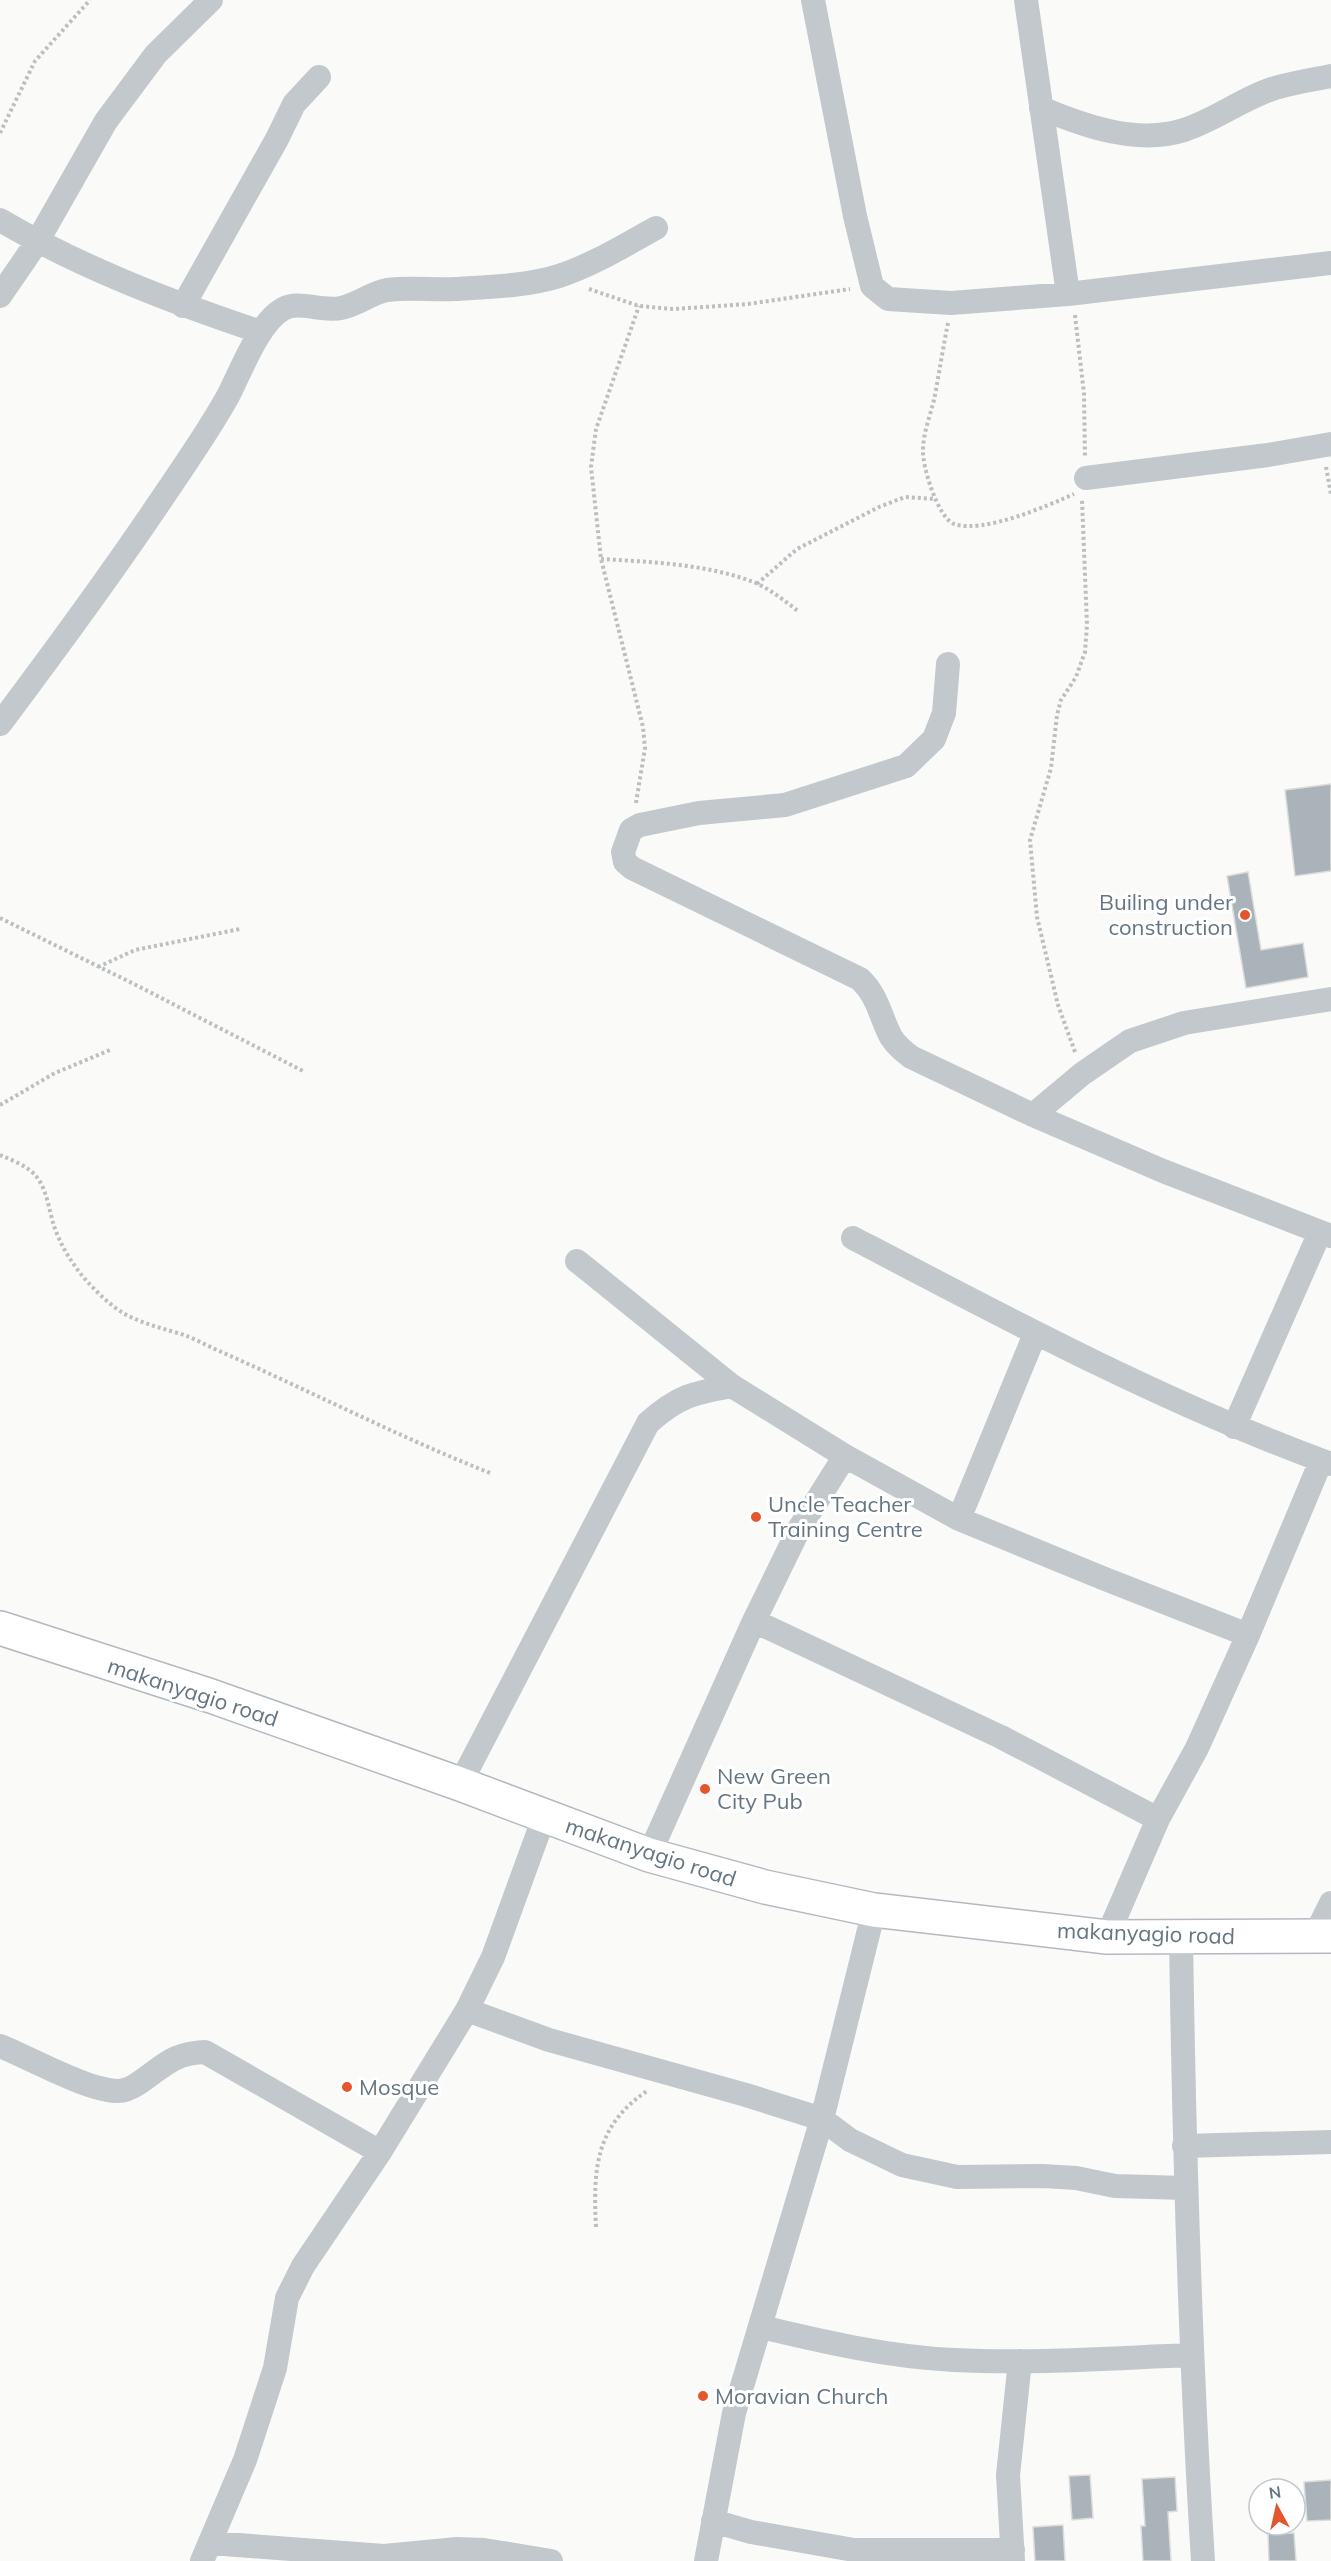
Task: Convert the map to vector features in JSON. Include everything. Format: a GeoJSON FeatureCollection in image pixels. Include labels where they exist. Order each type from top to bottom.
{"type":"FeatureCollection","features":[{"type":"Feature","properties":{"kind":"street"},"geometry":{"type":"LineString","coordinates":[[0,296],[37,242],[106,121],[156,54],[211,0]]}},
{"type":"Feature","properties":{"kind":"street"},"geometry":{"type":"LineString","coordinates":[[813,0],[855,216],[872,286],[888,299],[951,303],[1070,294],[1331,263]]}},
{"type":"Feature","properties":{"kind":"street"},"geometry":{"type":"LineString","coordinates":[[1026,0],[1070,294]]}},
{"type":"Feature","properties":{"kind":"street"},"geometry":{"type":"LineString","coordinates":[[183,306],[277,139],[294,104],[319,76]]}},
{"type":"Feature","properties":{"kind":"street"},"geometry":{"type":"LineString","coordinates":[[1041,108],[1073,122],[1120,133],[1149,135],[1182,131],[1271,90],[1331,76]]}},
{"type":"Feature","properties":{"kind":"street"},"geometry":{"type":"LineString","coordinates":[[0,220],[37,242],[183,306],[261,332]]}},
{"type":"Feature","properties":{"kind":"street"},"geometry":{"type":"LineString","coordinates":[[0,724],[102,588],[218,414],[261,332],[272,316],[294,305],[331,310],[346,307],[383,291],[503,285],[558,277],[608,255],[656,228]]}},
{"type":"Feature","properties":{"kind":"street"},"geometry":{"type":"LineString","coordinates":[[1086,478],[1268,455],[1331,444]]}},
{"type":"Feature","properties":{"kind":"street"},"geometry":{"type":"LineString","coordinates":[[948,664],[944,714],[934,739],[906,766],[785,805],[699,813],[640,825],[631,830],[623,852],[625,862],[632,868],[860,979],[871,989],[877,1000],[890,1036],[897,1046],[911,1057],[1033,1115],[1163,1170],[1325,1234],[1234,1427]]}},
{"type":"Feature","properties":{"kind":"street"},"geometry":{"type":"LineString","coordinates":[[1033,1115],[1082,1074],[1130,1041],[1184,1023],[1331,999]]}},
{"type":"Feature","properties":{"kind":"street"},"geometry":{"type":"LineString","coordinates":[[853,1238],[1035,1334],[1234,1427],[1326,1462],[1197,1748],[1158,1819],[1107,1936]]}},
{"type":"Feature","properties":{"kind":"street"},"geometry":{"type":"LineString","coordinates":[[577,1261],[732,1386],[845,1455],[959,1519],[1248,1635]]}},
{"type":"Feature","properties":{"kind":"street"},"geometry":{"type":"LineString","coordinates":[[959,1519],[1035,1334]]}},
{"type":"Feature","properties":{"kind":"street"},"geometry":{"type":"LineString","coordinates":[[460,1784],[648,1423],[668,1405],[692,1393],[732,1386]]}},
{"type":"Feature","properties":{"kind":"street"},"geometry":{"type":"LineString","coordinates":[[649,1855],[754,1620],[799,1529],[845,1455]]}},
{"type":"Feature","properties":{"kind":"street"},"geometry":{"type":"LineString","coordinates":[[754,1620],[1001,1737],[1158,1819]]}},
{"type":"Feature","properties":{"kind":"street","name":"makanyagio road"},"geometry":{"type":"LineString","coordinates":[[0,1628],[212,1696],[460,1784],[544,1818],[649,1855],[765,1887],[874,1910],[1107,1936],[1323,1936]]}},
{"type":"Feature","properties":{"kind":"street"},"geometry":{"type":"LineString","coordinates":[[544,1818],[493,1957],[467,2010],[380,2151],[303,2266],[287,2298],[275,2368],[244,2460],[207,2552],[384,2556],[457,2549],[484,2550],[551,2561]]}},
{"type":"Feature","properties":{"kind":"street"},"geometry":{"type":"LineString","coordinates":[[1323,1936],[1331,1903]]}},
{"type":"Feature","properties":{"kind":"street"},"geometry":{"type":"LineString","coordinates":[[706,2561],[734,2413],[822,2119],[874,1910]]}},
{"type":"Feature","properties":{"kind":"street"},"geometry":{"type":"LineString","coordinates":[[1181,1936],[1185,2188],[1191,2355],[1203,2561]]}},
{"type":"Feature","properties":{"kind":"street"},"geometry":{"type":"LineString","coordinates":[[467,2010],[549,2040],[672,2073],[822,2119],[850,2140],[902,2165],[957,2177],[1043,2176],[1076,2178],[1115,2186],[1185,2188]]}},
{"type":"Feature","properties":{"kind":"street"},"geometry":{"type":"LineString","coordinates":[[0,2046],[82,2083],[118,2091],[139,2083],[172,2058],[190,2052],[205,2052],[380,2151]]}},
{"type":"Feature","properties":{"kind":"street"},"geometry":{"type":"LineString","coordinates":[[1184,2146],[1331,2142]]}},
{"type":"Feature","properties":{"kind":"street"},"geometry":{"type":"LineString","coordinates":[[761,2327],[838,2345],[952,2360],[1020,2361],[1191,2355]]}},
{"type":"Feature","properties":{"kind":"street"},"geometry":{"type":"LineString","coordinates":[[713,2521],[751,2532],[854,2550],[1013,2556],[1008,2475],[1020,2361]]}},
{"type":"Feature","properties":{"kind":"path"},"geometry":{"type":"LineString","coordinates":[[0,133],[35,61],[90,0]]}},
{"type":"Feature","properties":{"kind":"path"},"geometry":{"type":"LineString","coordinates":[[558,277],[639,306],[674,309],[747,304],[872,286]]}},
{"type":"Feature","properties":{"kind":"path"},"geometry":{"type":"LineString","coordinates":[[1070,294],[1084,394],[1086,478]]}},
{"type":"Feature","properties":{"kind":"path"},"geometry":{"type":"LineString","coordinates":[[951,303],[922,450],[935,499],[944,517],[954,524],[998,522],[1035,512],[1083,490],[1082,556],[1087,625],[1085,652],[1076,677],[1061,700],[1051,768],[1029,840],[1037,917],[1058,1005],[1082,1074]]}},
{"type":"Feature","properties":{"kind":"path"},"geometry":{"type":"LineString","coordinates":[[631,830],[643,772],[645,748],[643,727],[601,559],[591,467],[596,429],[639,306]]}},
{"type":"Feature","properties":{"kind":"path"},"geometry":{"type":"LineString","coordinates":[[757,584],[797,549],[879,507],[905,497],[935,499]]}},
{"type":"Feature","properties":{"kind":"path"},"geometry":{"type":"LineString","coordinates":[[601,559],[655,562],[737,577],[757,584],[798,611]]}},
{"type":"Feature","properties":{"kind":"path"},"geometry":{"type":"LineString","coordinates":[[0,918],[303,1071]]}},
{"type":"Feature","properties":{"kind":"path"},"geometry":{"type":"LineString","coordinates":[[98,967],[135,950],[240,929]]}},
{"type":"Feature","properties":{"kind":"path"},"geometry":{"type":"LineString","coordinates":[[0,1105],[55,1072],[110,1050]]}},
{"type":"Feature","properties":{"kind":"path"},"geometry":{"type":"LineString","coordinates":[[0,1155],[26,1168],[36,1176],[55,1228],[70,1258],[84,1279],[114,1307],[145,1324],[185,1336],[240,1360],[416,1444],[490,1473]]}},
{"type":"Feature","properties":{"kind":"path"},"geometry":{"type":"LineString","coordinates":[[597,2227],[594,2188],[600,2152],[612,2122],[637,2098],[672,2073]]}},
{"type":"Feature","properties":{"kind":"building"},"geometry":{"type":"Polygon","coordinates":[[[1331,784],[1331,871],[1295,876],[1285,790],[1331,784]]]}},
{"type":"Feature","properties":{"kind":"building","name":"Builing under construction"},"geometry":{"type":"Polygon","coordinates":[[[1248,872],[1261,950],[1303,943],[1308,977],[1246,988],[1227,876],[1248,872]]]}},
{"type":"Feature","properties":{"kind":"building"},"geometry":{"type":"Polygon","coordinates":[[[1090,2475],[1093,2518],[1072,2520],[1069,2476],[1090,2475]]]}},
{"type":"Feature","properties":{"kind":"building"},"geometry":{"type":"Polygon","coordinates":[[[1175,2477],[1177,2511],[1168,2512],[1171,2561],[1143,2561],[1141,2526],[1145,2526],[1142,2479],[1175,2477]]]}},
{"type":"Feature","properties":{"kind":"building"},"geometry":{"type":"Polygon","coordinates":[[[1331,2480],[1331,2520],[1307,2521],[1307,2482],[1331,2480]]]}},
{"type":"Feature","properties":{"kind":"building"},"geometry":{"type":"Polygon","coordinates":[[[1063,2525],[1065,2561],[1035,2561],[1033,2527],[1063,2525]]]}},
{"type":"Feature","properties":{"kind":"building"},"geometry":{"type":"Polygon","coordinates":[[[1268,2537],[1294,2537],[1296,2561],[1269,2561],[1268,2537]]]}},
{"type":"Feature","properties":{"kind":"place","name":"Builing under construction"},"geometry":{"type":"Point","coordinates":[1245,915]}},
{"type":"Feature","properties":{"kind":"place","name":"Uncle Teacher Training Centre"},"geometry":{"type":"Point","coordinates":[756,1517]}},
{"type":"Feature","properties":{"kind":"place","name":"New Green City Pub"},"geometry":{"type":"Point","coordinates":[705,1789]}},
{"type":"Feature","properties":{"kind":"place","name":"Mosque"},"geometry":{"type":"Point","coordinates":[347,2087]}},
{"type":"Feature","properties":{"kind":"place","name":"Moravian Church"},"geometry":{"type":"Point","coordinates":[703,2396]}}]}
